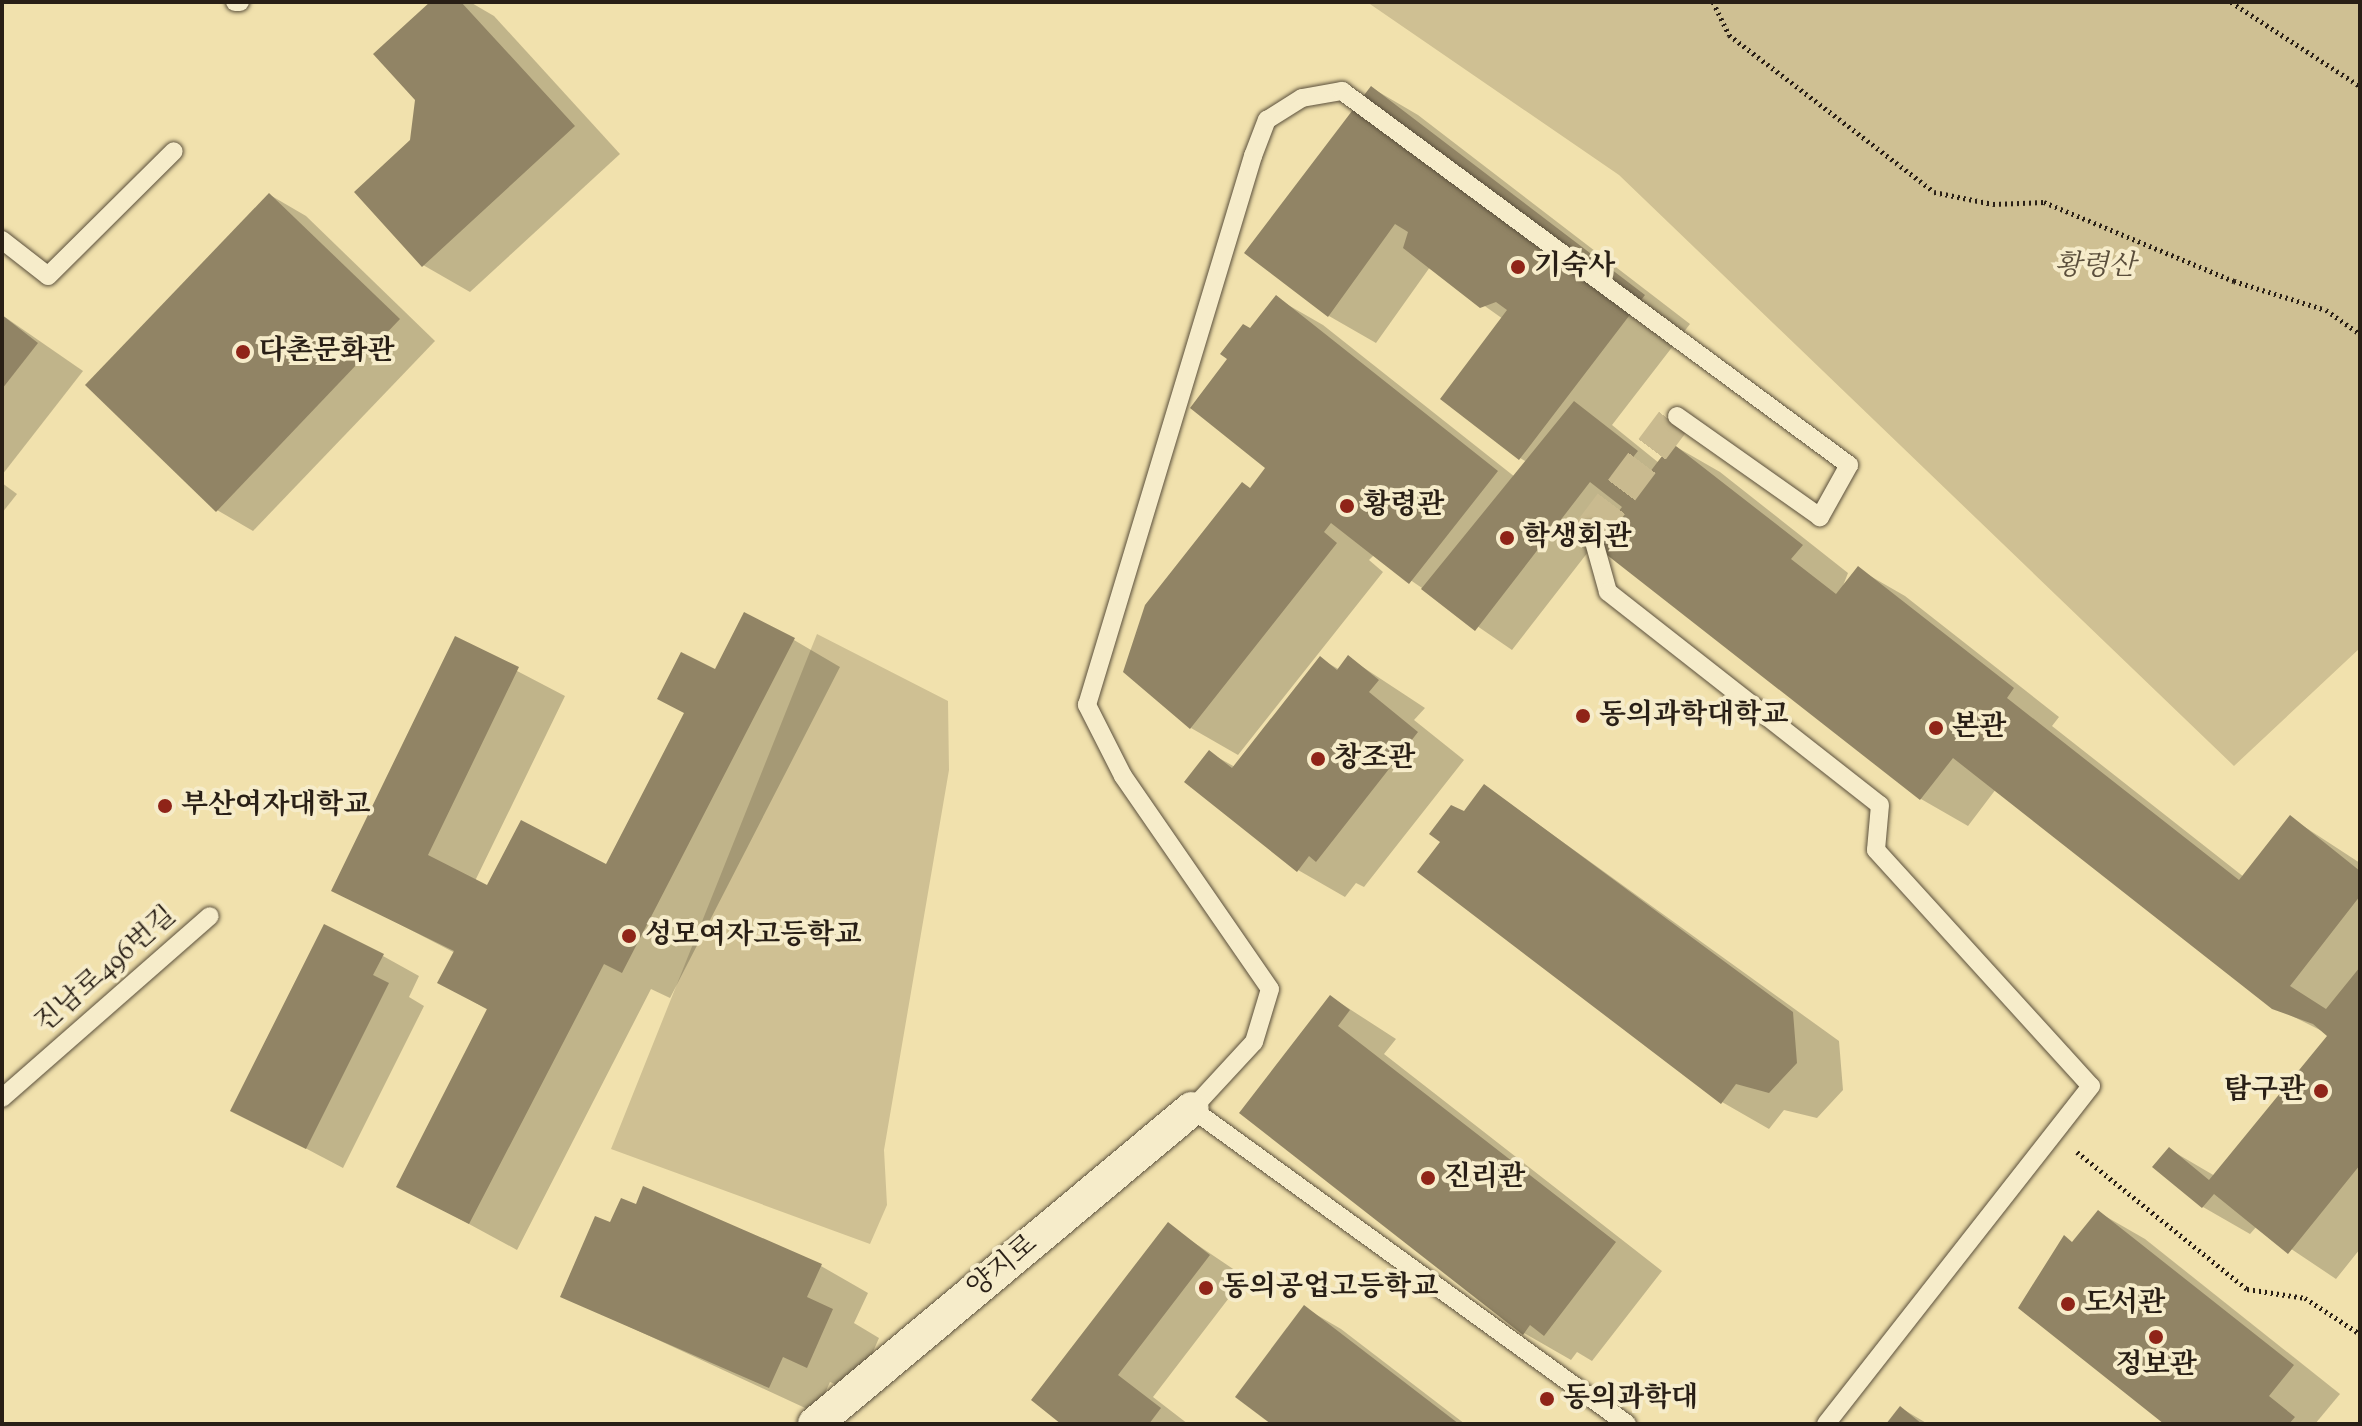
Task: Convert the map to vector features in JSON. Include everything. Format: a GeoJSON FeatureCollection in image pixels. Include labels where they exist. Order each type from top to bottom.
{"type":"FeatureCollection","features":[{"type":"Feature","properties":{"kind":"street","name":"양지로"},"geometry":{"type":"LineString","coordinates":[[815,1424],[1192,1109]]}},
{"type":"Feature","properties":{"kind":"lane"},"geometry":{"type":"LineString","coordinates":[[1627,1424],[1192,1109],[1254,1042],[1270,989],[1123,776],[1087,705],[1267,120],[1302,98],[1342,91],[1849,465],[1820,517],[1677,416]]}},
{"type":"Feature","properties":{"kind":"lane"},"geometry":{"type":"LineString","coordinates":[[2,240],[48,276],[174,151]]}},
{"type":"Feature","properties":{"kind":"lane"},"geometry":{"type":"LineString","coordinates":[[1591,531],[1608,592],[1880,805],[1876,850],[2091,1086],[1826,1424]]}},
{"type":"Feature","properties":{"kind":"lane","name":"진남로496번길"},"geometry":{"type":"LineString","coordinates":[[2,1098],[210,916]]}},
{"type":"Feature","properties":{"kind":"path"},"geometry":{"type":"LineString","coordinates":[[1713,2],[1729,35],[1934,192],[1993,204],[2044,202],[2234,281],[2326,310],[2360,334]]}},
{"type":"Feature","properties":{"kind":"path"},"geometry":{"type":"LineString","coordinates":[[2231,2],[2360,86]]}},
{"type":"Feature","properties":{"kind":"path"},"geometry":{"type":"LineString","coordinates":[[2054,1133],[2247,1289],[2305,1298],[2360,1334]]}},
{"type":"Feature","properties":{"kind":"green space","name":"황령산"},"geometry":{"type":"Polygon","coordinates":[[[1367,2],[2360,2],[2360,648],[2234,766],[1619,175],[1367,2]]]}},
{"type":"Feature","properties":{"kind":"green space"},"geometry":{"type":"Polygon","coordinates":[[[817,634],[948,701],[949,770],[884,1150],[887,1205],[870,1244],[611,1149],[817,634]]]}},
{"type":"Feature","properties":{"kind":"building"},"geometry":{"type":"Polygon","coordinates":[[[430,2],[461,2],[575,126],[422,267],[354,192],[410,140],[415,100],[373,54],[430,2]]]}},
{"type":"Feature","properties":{"kind":"building","name":"기숙사"},"geometry":{"type":"Polygon","coordinates":[[[1371,86],[1645,295],[1519,460],[1440,399],[1507,310],[1496,302],[1480,308],[1403,248],[1408,232],[1395,224],[1328,317],[1244,253],[1371,86]]]}},
{"type":"Feature","properties":{"kind":"building","name":"다촌문화관"},"geometry":{"type":"Polygon","coordinates":[[[269,193],[400,319],[216,512],[85,385],[269,193]]]}},
{"type":"Feature","properties":{"kind":"building","name":"황령관"},"geometry":{"type":"Polygon","coordinates":[[[1276,295],[1498,471],[1409,584],[1331,523],[1324,532],[1337,543],[1190,729],[1123,672],[1145,605],[1242,482],[1250,488],[1265,468],[1190,408],[1227,359],[1220,354],[1243,324],[1250,328],[1276,295]]]}},
{"type":"Feature","properties":{"kind":"building"},"geometry":{"type":"Polygon","coordinates":[[[2,315],[38,343],[2,389],[2,315]]]}},
{"type":"Feature","properties":{"kind":"building","name":"본관"},"geometry":{"type":"Polygon","coordinates":[[[1574,401],[1638,451],[1622,471],[1640,485],[1672,443],[1803,545],[1791,559],[1836,594],[1858,566],[2014,688],[2007,698],[2239,880],[2290,815],[2360,871],[2360,896],[2290,986],[2326,1009],[2360,967],[2360,1165],[2288,1254],[2214,1194],[2202,1208],[2152,1167],[2169,1147],[2209,1180],[2327,1036],[2313,1024],[2272,1009],[1953,758],[1920,800],[1593,544],[1622,507],[1590,482],[1475,631],[1421,589],[1574,401]]]}},
{"type":"Feature","properties":{"kind":"building"},"geometry":{"type":"Polygon","coordinates":[[[744,612],[795,638],[622,973],[604,964],[469,1224],[396,1187],[487,1009],[437,983],[454,951],[331,891],[455,636],[519,667],[428,855],[487,885],[521,820],[606,864],[684,713],[657,699],[681,652],[715,669],[744,612]]]}},
{"type":"Feature","properties":{"kind":"building","name":"창조관"},"geometry":{"type":"Polygon","coordinates":[[[1348,655],[1379,680],[1369,692],[1418,732],[1316,862],[1309,856],[1297,872],[1184,782],[1209,750],[1232,768],[1320,656],[1337,670],[1348,655]]]}},
{"type":"Feature","properties":{"kind":"building"},"geometry":{"type":"Polygon","coordinates":[[[1484,784],[1793,1012],[1797,1063],[1769,1093],[1736,1084],[1721,1104],[1417,872],[1440,842],[1429,834],[1451,805],[1464,811],[1484,784]]]}},
{"type":"Feature","properties":{"kind":"building"},"geometry":{"type":"Polygon","coordinates":[[[324,924],[384,954],[373,975],[389,983],[306,1149],[230,1111],[324,924]]]}},
{"type":"Feature","properties":{"kind":"building","name":"진리관"},"geometry":{"type":"Polygon","coordinates":[[[1330,995],[1350,1010],[1338,1026],[1616,1242],[1544,1336],[1530,1325],[1523,1335],[1239,1113],[1330,995]]]}},
{"type":"Feature","properties":{"kind":"building"},"geometry":{"type":"Polygon","coordinates":[[[643,1186],[822,1264],[807,1297],[833,1309],[807,1368],[783,1357],[769,1388],[560,1297],[595,1216],[610,1222],[621,1198],[636,1204],[643,1186]]]}},
{"type":"Feature","properties":{"kind":"building","name":"정보관"},"geometry":{"type":"Polygon","coordinates":[[[2098,1210],[2294,1365],[2269,1396],[2295,1417],[2289,1424],[2164,1424],[2018,1308],[2064,1235],[2072,1242],[2098,1210]]]}},
{"type":"Feature","properties":{"kind":"building"},"geometry":{"type":"Polygon","coordinates":[[[1168,1222],[1210,1255],[1118,1375],[1161,1408],[1149,1424],[1061,1424],[1031,1400],[1168,1222]]]}},
{"type":"Feature","properties":{"kind":"building"},"geometry":{"type":"Polygon","coordinates":[[[1304,1305],[1459,1424],[1271,1424],[1235,1397],[1304,1305]]]}},
{"type":"Feature","properties":{"kind":"building"},"geometry":{"type":"Polygon","coordinates":[[[1900,1406],[1922,1424],[1886,1424],[1900,1406]]]}},
{"type":"Feature","properties":{"kind":"tunnel"},"geometry":{"type":"LineString","coordinates":[[1591,531],[1677,416]]}},
{"type":"Feature","properties":{"kind":"place","name":"기숙사"},"geometry":{"type":"Point","coordinates":[1518,267]}},
{"type":"Feature","properties":{"kind":"place","name":"다촌문화관"},"geometry":{"type":"Point","coordinates":[243,352]}},
{"type":"Feature","properties":{"kind":"place","name":"황령관"},"geometry":{"type":"Point","coordinates":[1347,506]}},
{"type":"Feature","properties":{"kind":"place","name":"학생회관"},"geometry":{"type":"Point","coordinates":[1507,538]}},
{"type":"Feature","properties":{"kind":"place","name":"동의과학대학교"},"geometry":{"type":"Point","coordinates":[1583,716]}},
{"type":"Feature","properties":{"kind":"place","name":"본관"},"geometry":{"type":"Point","coordinates":[1936,728]}},
{"type":"Feature","properties":{"kind":"place","name":"창조관"},"geometry":{"type":"Point","coordinates":[1318,759]}},
{"type":"Feature","properties":{"kind":"place","name":"부산여자대학교"},"geometry":{"type":"Point","coordinates":[165,806]}},
{"type":"Feature","properties":{"kind":"place","name":"성모여자고등학교"},"geometry":{"type":"Point","coordinates":[629,936]}},
{"type":"Feature","properties":{"kind":"place","name":"탐구관"},"geometry":{"type":"Point","coordinates":[2321,1091]}},
{"type":"Feature","properties":{"kind":"place","name":"진리관"},"geometry":{"type":"Point","coordinates":[1428,1178]}},
{"type":"Feature","properties":{"kind":"place","name":"동의공업고등학교"},"geometry":{"type":"Point","coordinates":[1206,1288]}},
{"type":"Feature","properties":{"kind":"place","name":"도서관"},"geometry":{"type":"Point","coordinates":[2068,1304]}},
{"type":"Feature","properties":{"kind":"place","name":"정보관"},"geometry":{"type":"Point","coordinates":[2156,1337]}},
{"type":"Feature","properties":{"kind":"place","name":"동의과학대"},"geometry":{"type":"Point","coordinates":[1547,1399]}}]}
